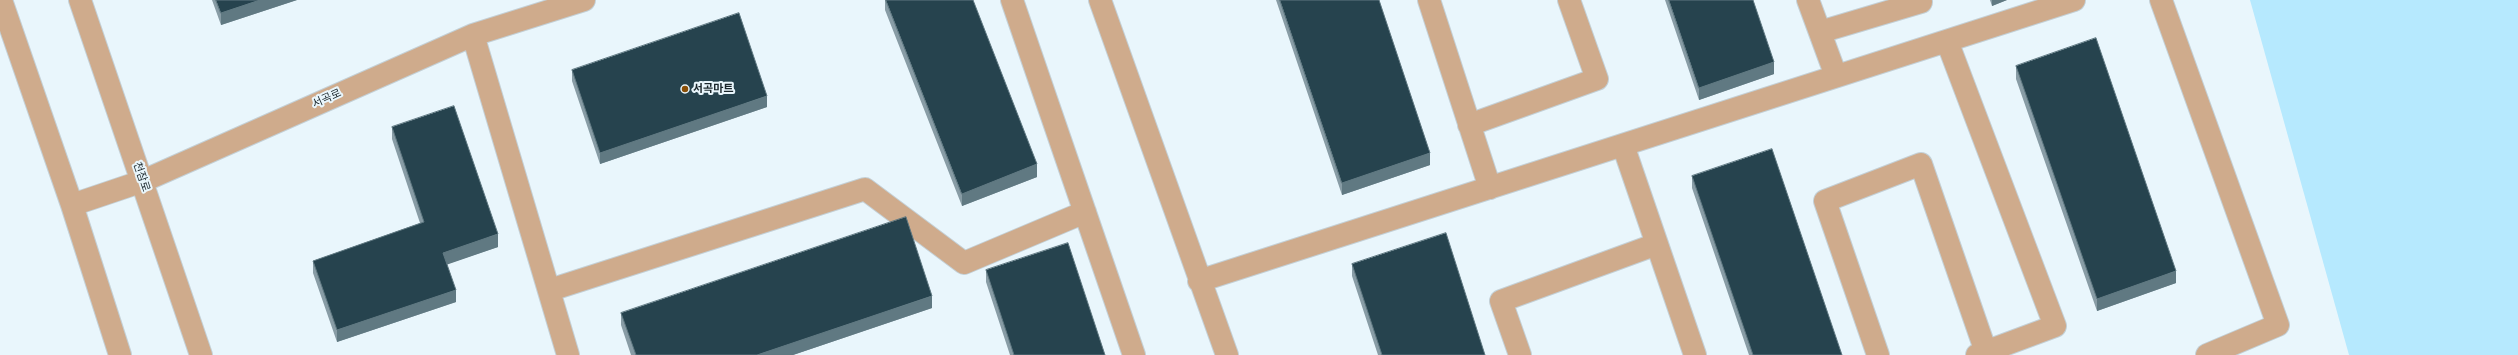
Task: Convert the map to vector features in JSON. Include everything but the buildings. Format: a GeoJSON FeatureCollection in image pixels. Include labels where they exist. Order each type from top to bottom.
{"type":"FeatureCollection","features":[{"type":"Feature","properties":{"kind":"street"},"geometry":{"type":"LineString","coordinates":[[1,0],[72,206],[120,355]]}},
{"type":"Feature","properties":{"kind":"street","name":"천잠로"},"geometry":{"type":"LineString","coordinates":[[80,0],[201,355]]}},
{"type":"Feature","properties":{"kind":"street","name":"서곡로"},"geometry":{"type":"LineString","coordinates":[[72,206],[142,181],[473,35],[584,0]]}},
{"type":"Feature","properties":{"kind":"street"},"geometry":{"type":"LineString","coordinates":[[1012,0],[1134,355]]}},
{"type":"Feature","properties":{"kind":"street"},"geometry":{"type":"LineString","coordinates":[[1100,0],[1199,281],[1227,355]]}},
{"type":"Feature","properties":{"kind":"street"},"geometry":{"type":"LineString","coordinates":[[1428,0],[1490,188]]}},
{"type":"Feature","properties":{"kind":"street"},"geometry":{"type":"LineString","coordinates":[[1469,125],[1597,79],[1569,0]]}},
{"type":"Feature","properties":{"kind":"street"},"geometry":{"type":"LineString","coordinates":[[1808,0],[1836,76]]}},
{"type":"Feature","properties":{"kind":"street"},"geometry":{"type":"LineString","coordinates":[[1820,32],[1921,2],[1920,0]]}},
{"type":"Feature","properties":{"kind":"street"},"geometry":{"type":"LineString","coordinates":[[1199,281],[2074,0]]}},
{"type":"Feature","properties":{"kind":"street"},"geometry":{"type":"LineString","coordinates":[[2161,0],[2278,325],[2207,355]]}},
{"type":"Feature","properties":{"kind":"street"},"geometry":{"type":"LineString","coordinates":[[473,35],[550,290],[568,355]]}},
{"type":"Feature","properties":{"kind":"street"},"geometry":{"type":"LineString","coordinates":[[1878,355],[1825,202],[1921,164],[1981,353],[2055,326],[1947,41]]}},
{"type":"Feature","properties":{"kind":"street"},"geometry":{"type":"LineString","coordinates":[[1623,145],[1695,355]]}},
{"type":"Feature","properties":{"kind":"street"},"geometry":{"type":"LineString","coordinates":[[550,290],[865,189],[964,263],[1085,212]]}},
{"type":"Feature","properties":{"kind":"street"},"geometry":{"type":"LineString","coordinates":[[1520,355],[1501,301],[1657,244]]}},
{"type":"Feature","properties":{"kind":"shaded area"},"geometry":{"type":"Polygon","coordinates":[[[2250,0],[2518,0],[2518,355],[2349,355],[2250,0]]]}},
{"type":"Feature","properties":{"kind":"place","name":"서곡마트"},"geometry":{"type":"Point","coordinates":[685,89]}}]}
